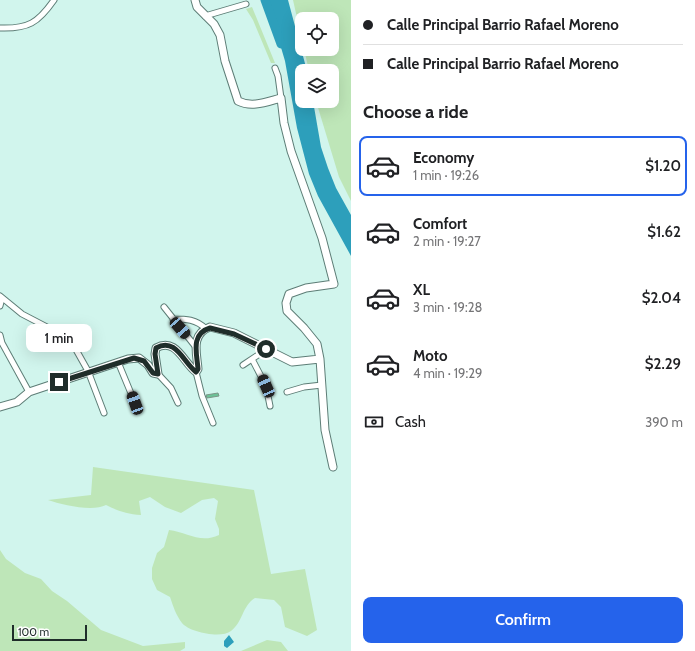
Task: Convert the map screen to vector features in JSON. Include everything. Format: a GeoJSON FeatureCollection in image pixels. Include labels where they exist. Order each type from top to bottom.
{"type":"FeatureCollection","features":[{"type":"Feature","properties":{"kind":"street"},"geometry":{"type":"LineString","coordinates":[[0,28],[11,28],[33,24],[46,12],[54,0]]}},
{"type":"Feature","properties":{"kind":"street"},"geometry":{"type":"LineString","coordinates":[[195,0],[197,7],[218,29],[225,62],[238,101],[245,105],[259,104],[281,98]]}},
{"type":"Feature","properties":{"kind":"street"},"geometry":{"type":"LineString","coordinates":[[205,16],[246,4]]}},
{"type":"Feature","properties":{"kind":"street"},"geometry":{"type":"LineString","coordinates":[[275,68],[278,76],[284,123],[291,151],[322,238],[334,284],[306,288],[289,294],[286,303],[287,311],[317,344],[320,359],[325,430],[332,467]]}},
{"type":"Feature","properties":{"kind":"street"},"geometry":{"type":"LineString","coordinates":[[0,306],[1,297]]}},
{"type":"Feature","properties":{"kind":"street"},"geometry":{"type":"LineString","coordinates":[[1,297],[22,314],[70,339],[88,371],[104,413]]}},
{"type":"Feature","properties":{"kind":"street"},"geometry":{"type":"LineString","coordinates":[[164,307],[172,319],[195,346]]}},
{"type":"Feature","properties":{"kind":"street"},"geometry":{"type":"LineString","coordinates":[[172,319],[190,319],[201,323],[206,329]]}},
{"type":"Feature","properties":{"kind":"street"},"geometry":{"type":"LineString","coordinates":[[196,372],[198,369],[195,346],[196,341],[206,329],[216,328],[234,334],[292,362],[320,359]]}},
{"type":"Feature","properties":{"kind":"street"},"geometry":{"type":"LineString","coordinates":[[0,335],[2,343],[29,392]]}},
{"type":"Feature","properties":{"kind":"street"},"geometry":{"type":"LineString","coordinates":[[158,374],[155,354],[156,348],[161,346],[173,346],[181,353],[186,362],[196,372],[202,396],[213,423]]}},
{"type":"Feature","properties":{"kind":"street"},"geometry":{"type":"LineString","coordinates":[[243,365],[266,349]]}},
{"type":"Feature","properties":{"kind":"street"},"geometry":{"type":"LineString","coordinates":[[0,407],[17,402],[29,392],[88,371],[134,358],[139,358],[148,365],[153,373],[158,374],[172,388],[178,403]]}},
{"type":"Feature","properties":{"kind":"street"},"geometry":{"type":"LineString","coordinates":[[252,359],[266,386],[270,406]]}},
{"type":"Feature","properties":{"kind":"street"},"geometry":{"type":"LineString","coordinates":[[118,362],[135,403]]}},
{"type":"Feature","properties":{"kind":"street"},"geometry":{"type":"LineString","coordinates":[[287,392],[304,387],[322,385]]}},
{"type":"Feature","properties":{"kind":"green space"},"geometry":{"type":"Polygon","coordinates":[[[293,0],[351,0],[351,201],[339,177],[318,108],[339,108],[339,64],[307,64],[306,56],[339,56],[339,12],[296,12],[293,0]]]}},
{"type":"Feature","properties":{"kind":"green space"},"geometry":{"type":"Polygon","coordinates":[[[252,7],[275,63],[271,63],[253,20],[246,9],[252,7]]]}},
{"type":"Feature","properties":{"kind":"green space"},"geometry":{"type":"Polygon","coordinates":[[[93,467],[254,490],[271,574],[305,569],[317,630],[307,636],[285,627],[281,607],[274,600],[255,598],[247,605],[238,623],[231,631],[213,634],[198,632],[186,626],[178,617],[170,597],[157,590],[152,579],[152,568],[157,553],[164,547],[169,530],[200,538],[219,535],[219,529],[215,519],[218,501],[214,498],[202,500],[181,513],[165,507],[150,497],[139,501],[141,515],[123,512],[106,505],[86,508],[69,506],[48,500],[91,495],[93,467]]]}},
{"type":"Feature","properties":{"kind":"green space"},"geometry":{"type":"Polygon","coordinates":[[[0,550],[6,559],[25,573],[41,579],[52,591],[67,601],[101,630],[143,646],[185,642],[185,648],[180,651],[0,651],[0,550]]]}},
{"type":"Feature","properties":{"kind":"green space"},"geometry":{"type":"Polygon","coordinates":[[[267,640],[281,642],[288,651],[241,651],[267,640]]]}},
{"type":"Feature","properties":{"kind":"water"},"geometry":{"type":"Polygon","coordinates":[[[267,0],[288,0],[295,26],[295,56],[303,56],[305,64],[295,64],[295,108],[314,108],[321,147],[328,168],[336,188],[351,215],[351,256],[318,196],[309,174],[297,128],[285,61],[267,0]]]}},
{"type":"Feature","properties":{"kind":"water"},"geometry":{"type":"Polygon","coordinates":[[[229,635],[234,642],[227,648],[224,646],[224,641],[229,635]]]}},
{"type":"Feature","properties":{"kind":"building"},"geometry":{"type":"Polygon","coordinates":[[[218,393],[219,396],[207,398],[206,395],[218,393]]]}},
{"type":"Feature","properties":{"kind":"waterway"},"geometry":{"type":"LineString","coordinates":[[265,0],[281,44]]}},
{"type":"Feature","properties":{"kind":"route"},"geometry":{"type":"LineString","coordinates":[[59,382],[88,371],[134,358],[139,358],[144,361],[153,373],[158,374],[155,354],[156,348],[167,345],[173,346],[181,353],[186,362],[196,372],[198,369],[198,359],[195,349],[196,341],[206,329],[210,328],[234,334],[266,349]]}}]}
